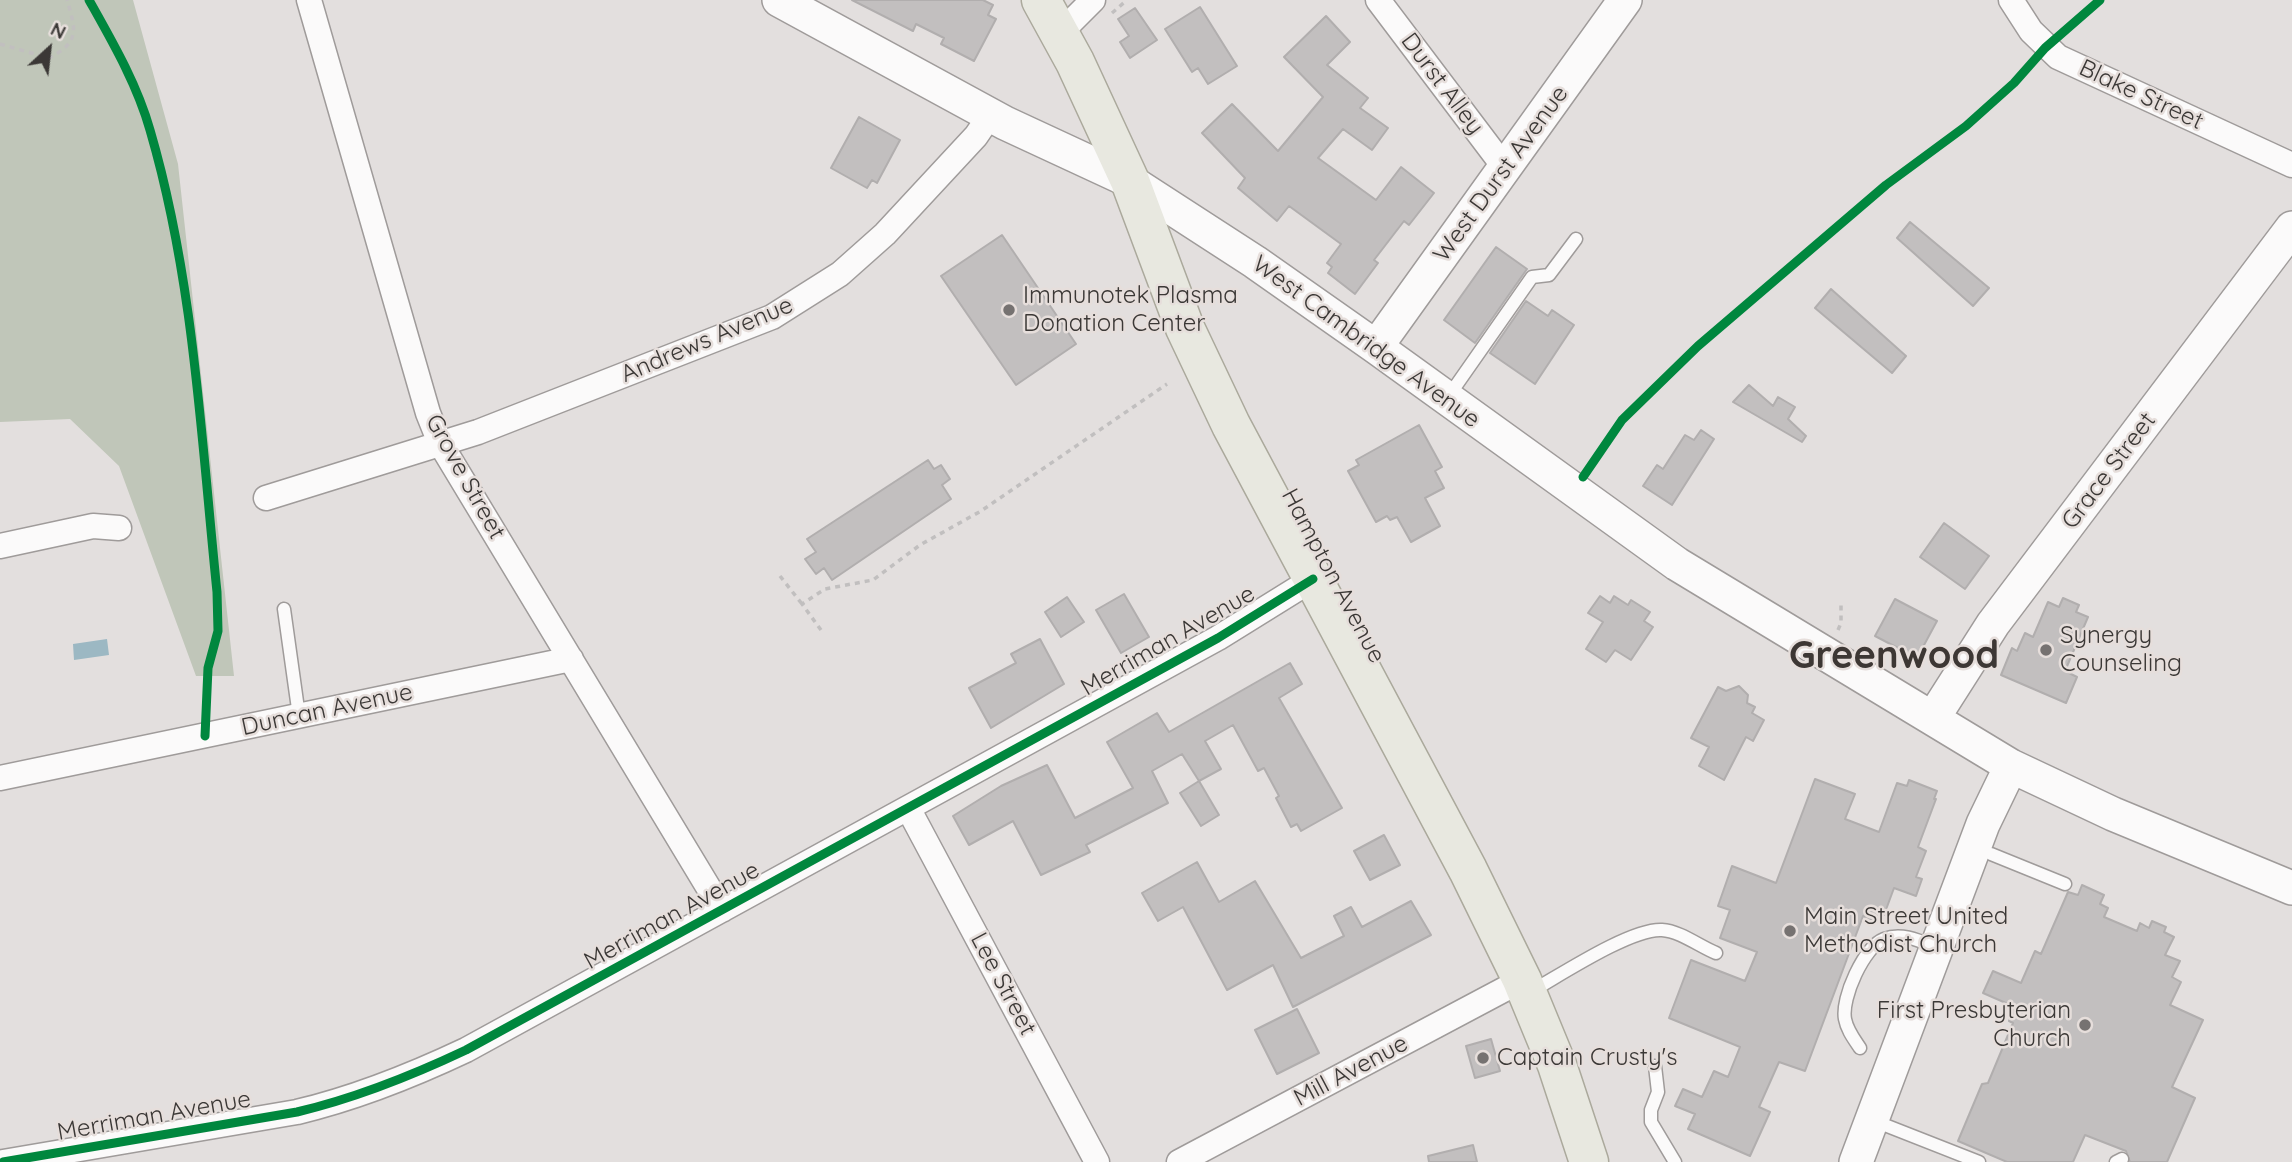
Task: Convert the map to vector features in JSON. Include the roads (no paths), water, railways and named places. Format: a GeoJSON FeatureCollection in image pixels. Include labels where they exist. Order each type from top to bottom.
{"type":"FeatureCollection","features":[{"type":"Feature","properties":{"kind":"main road","name":"West Cambridge Avenue"},"geometry":{"type":"LineString","coordinates":[[779,0],[991,114],[1130,181],[1255,262],[1677,564],[2011,766],[2113,814],[2292,888]]}},
{"type":"Feature","properties":{"kind":"main road","name":"Hampton Avenue"},"geometry":{"type":"LineString","coordinates":[[1041,0],[1130,181],[1185,328],[1231,425],[1468,870],[1525,986],[1558,1065],[1589,1162]]}},
{"type":"Feature","properties":{"kind":"main road","name":"West Durst Avenue"},"geometry":{"type":"LineString","coordinates":[[1376,347],[1623,1]]}},
{"type":"Feature","properties":{"kind":"main road","name":"Grace Street"},"geometry":{"type":"LineString","coordinates":[[1933,718],[1993,624],[2292,228]]}},
{"type":"Feature","properties":{"kind":"main road"},"geometry":{"type":"LineString","coordinates":[[1856,1162],[1983,824],[2011,766]]}},
{"type":"Feature","properties":{"kind":"street","name":"Grove Street"},"geometry":{"type":"LineString","coordinates":[[309,0],[428,413],[440,443],[722,910]]}},
{"type":"Feature","properties":{"kind":"street"},"geometry":{"type":"LineString","coordinates":[[1059,34],[1093,0]]}},
{"type":"Feature","properties":{"kind":"street","name":"Durst Alley"},"geometry":{"type":"LineString","coordinates":[[1378,0],[1505,168]]}},
{"type":"Feature","properties":{"kind":"street","name":"Blake Street"},"geometry":{"type":"LineString","coordinates":[[2011,0],[2031,32],[2058,57],[2292,165]]}},
{"type":"Feature","properties":{"kind":"street","name":"Andrews Avenue"},"geometry":{"type":"LineString","coordinates":[[265,499],[478,432],[747,328],[800,302],[840,274],[885,234],[980,132],[991,114]]}},
{"type":"Feature","properties":{"kind":"street"},"geometry":{"type":"LineString","coordinates":[[0,546],[93,526],[119,527]]}},
{"type":"Feature","properties":{"kind":"street","name":"Merriman Avenue"},"geometry":{"type":"LineString","coordinates":[[3,1162],[297,1112],[376,1089],[466,1050],[1218,638],[1313,579]]}},
{"type":"Feature","properties":{"kind":"street","name":"Duncan Avenue"},"geometry":{"type":"LineString","coordinates":[[0,778],[571,659]]}},
{"type":"Feature","properties":{"kind":"street","name":"Lee Street"},"geometry":{"type":"LineString","coordinates":[[908,808],[1097,1162]]}},
{"type":"Feature","properties":{"kind":"street","name":"Mill Avenue"},"geometry":{"type":"LineString","coordinates":[[1179,1162],[1525,986]]}},
{"type":"Feature","properties":{"kind":"lane"},"geometry":{"type":"LineString","coordinates":[[1446,400],[1532,277],[1549,275],[1576,239]]}},
{"type":"Feature","properties":{"kind":"lane"},"geometry":{"type":"LineString","coordinates":[[285,610],[299,716]]}},
{"type":"Feature","properties":{"kind":"lane"},"geometry":{"type":"LineString","coordinates":[[1991,854],[2066,884]]}},
{"type":"Feature","properties":{"kind":"lane"},"geometry":{"type":"LineString","coordinates":[[1525,986],[1651,930],[1664,930],[1716,953]]}},
{"type":"Feature","properties":{"kind":"lane"},"geometry":{"type":"LineString","coordinates":[[1860,1048],[1849,1031],[1844,1006],[1864,954],[1885,938],[1898,936],[1937,948]]}},
{"type":"Feature","properties":{"kind":"lane"},"geometry":{"type":"LineString","coordinates":[[1655,1066],[1658,1092],[1651,1110],[1651,1122],[1675,1162]]}},
{"type":"Feature","properties":{"kind":"lane"},"geometry":{"type":"LineString","coordinates":[[1872,1120],[1979,1162]]}},
{"type":"Feature","properties":{"kind":"water"},"geometry":{"type":"Polygon","coordinates":[[[107,639],[109,655],[74,660],[73,644],[107,639]]]}},
{"type":"Feature","properties":{"kind":"place","name":"Immunotek Plasma Donation Center"},"geometry":{"type":"Point","coordinates":[1009,310]}},
{"type":"Feature","properties":{"kind":"place","name":"Synergy Counseling"},"geometry":{"type":"Point","coordinates":[2046,650]}},
{"type":"Feature","properties":{"kind":"place","name":"Main Street United Methodist Church"},"geometry":{"type":"Point","coordinates":[1790,931]}},
{"type":"Feature","properties":{"kind":"place","name":"First Presbyterian Church"},"geometry":{"type":"Point","coordinates":[2085,1025]}},
{"type":"Feature","properties":{"kind":"place","name":"Captain Crusty's"},"geometry":{"type":"Point","coordinates":[1483,1058]}},
{"type":"Feature","properties":{"kind":"district","name":"Greenwood"},"geometry":{"type":"Point","coordinates":[1894,657]}}]}
